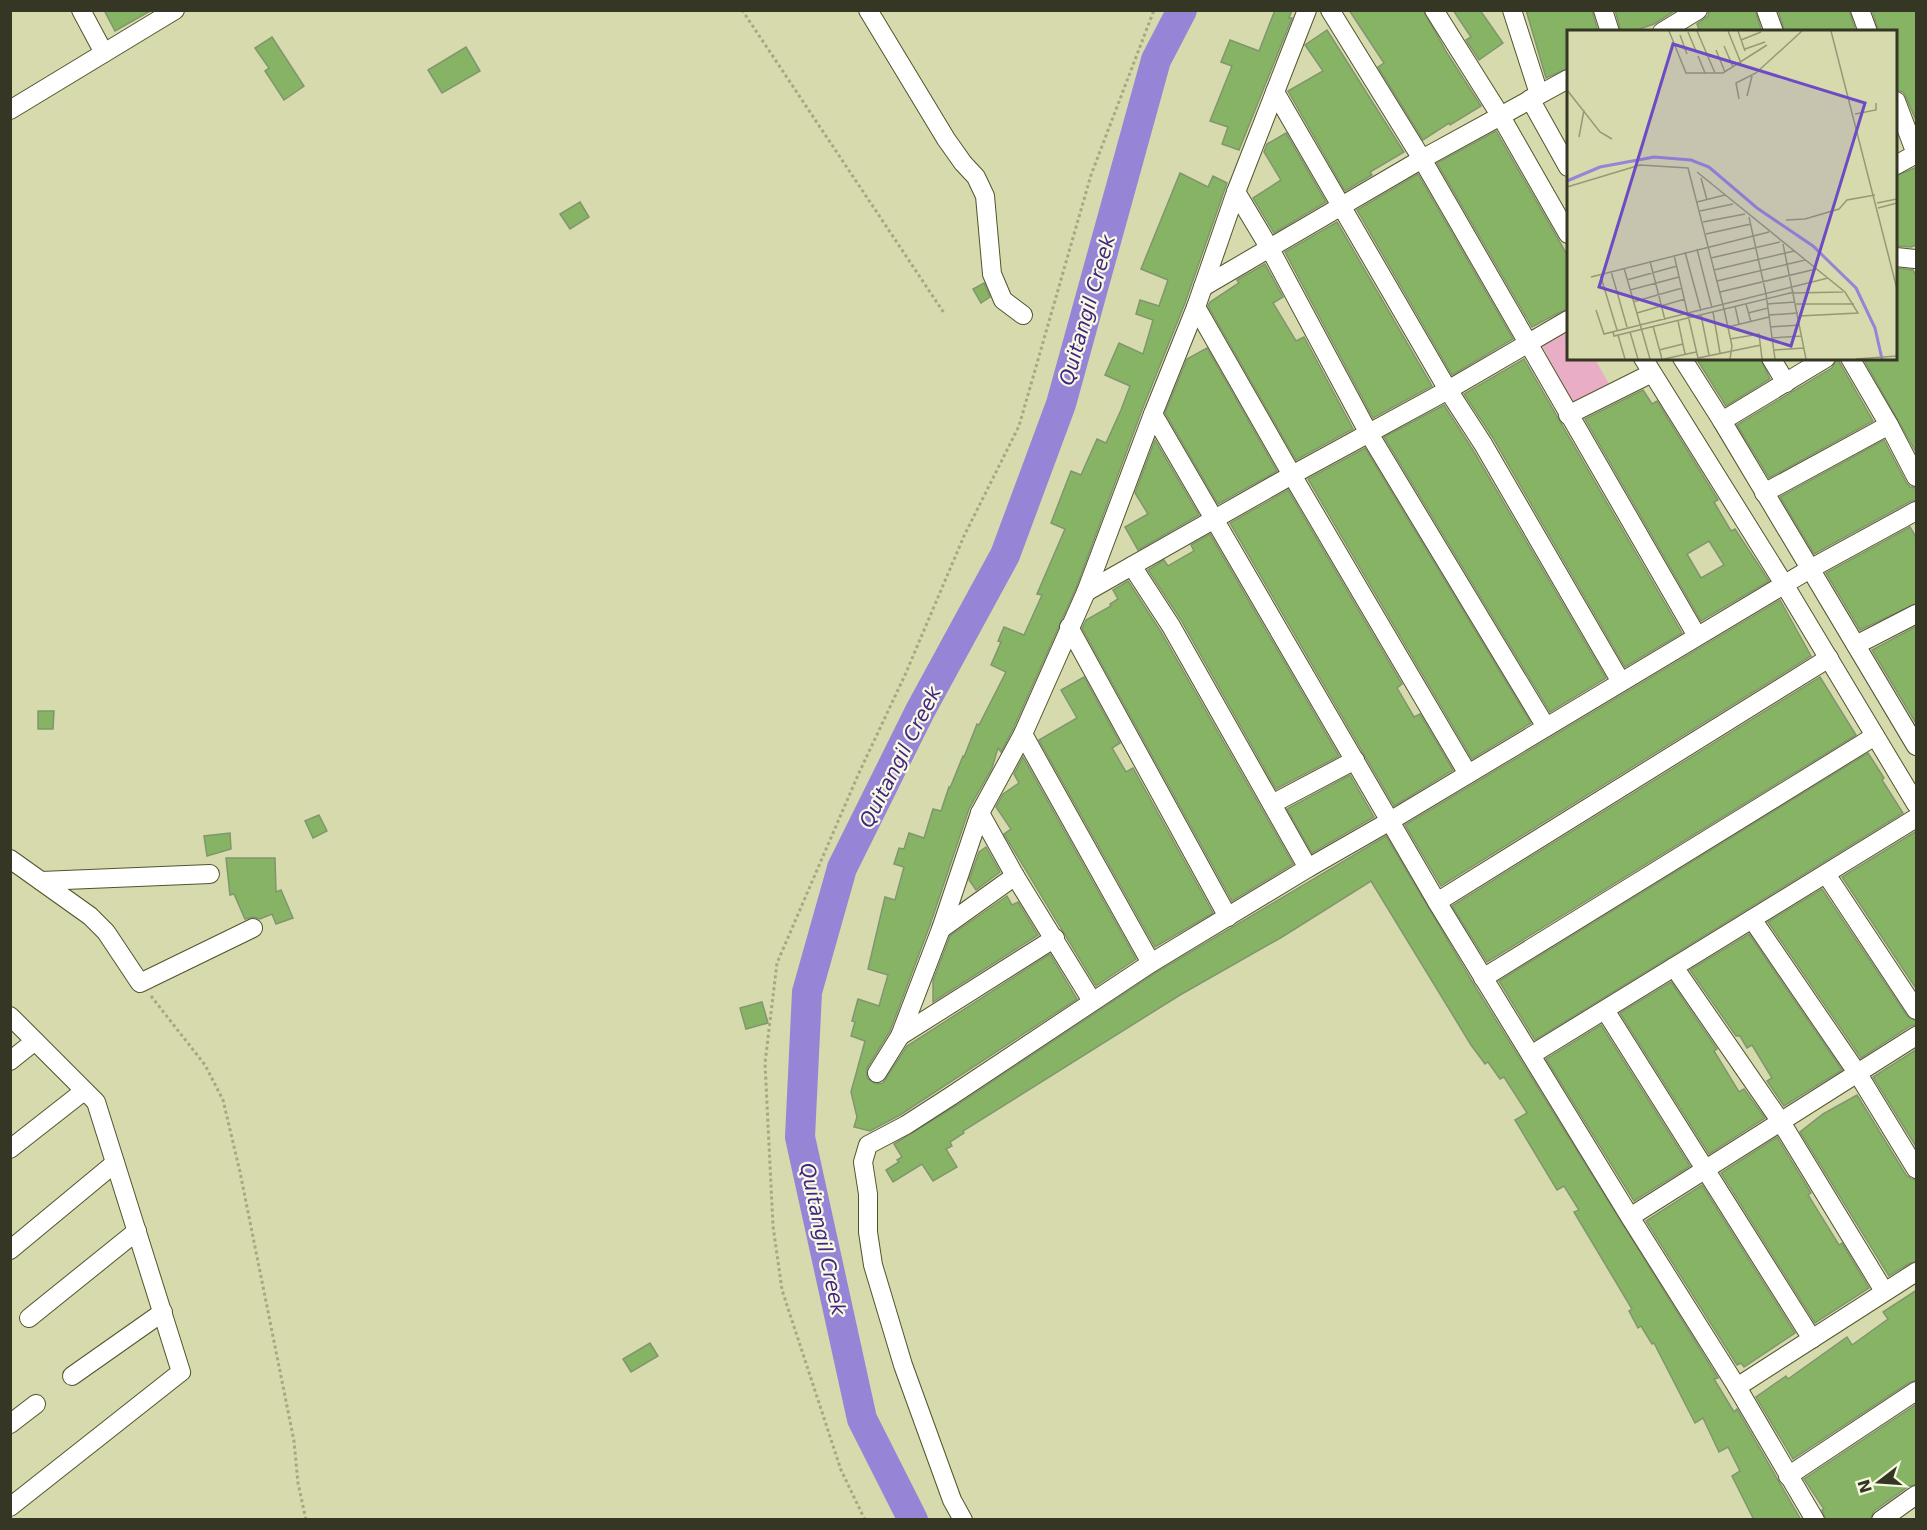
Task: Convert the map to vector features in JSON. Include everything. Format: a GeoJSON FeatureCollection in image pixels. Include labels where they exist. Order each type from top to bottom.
{"type":"FeatureCollection","features":[{"type":"Feature","properties":{"kind":"street"},"geometry":{"type":"LineString","coordinates":[[81,10],[104,53]]}},
{"type":"Feature","properties":{"kind":"street"},"geometry":{"type":"LineString","coordinates":[[10,110],[175,10]]}},
{"type":"Feature","properties":{"kind":"street"},"geometry":{"type":"LineString","coordinates":[[868,10],[946,139],[981,186],[985,196],[992,274],[1003,300],[1023,315]]}},
{"type":"Feature","properties":{"kind":"street"},"geometry":{"type":"LineString","coordinates":[[877,1073],[900,1036],[941,929],[980,813],[1023,734],[1086,592],[1196,307],[1236,192],[1306,10]]}},
{"type":"Feature","properties":{"kind":"street"},"geometry":{"type":"LineString","coordinates":[[1330,10],[1422,159],[1697,636]]}},
{"type":"Feature","properties":{"kind":"street"},"geometry":{"type":"LineString","coordinates":[[1434,10],[1500,115],[1567,231]]}},
{"type":"Feature","properties":{"kind":"street"},"geometry":{"type":"LineString","coordinates":[[1512,10],[1534,97],[1567,163]]}},
{"type":"Feature","properties":{"kind":"street"},"geometry":{"type":"LineString","coordinates":[[1603,10],[1609,30]]}},
{"type":"Feature","properties":{"kind":"street"},"geometry":{"type":"LineString","coordinates":[[1766,10],[1773,30]]}},
{"type":"Feature","properties":{"kind":"street"},"geometry":{"type":"LineString","coordinates":[[1860,10],[1867,30]]}},
{"type":"Feature","properties":{"kind":"street"},"geometry":{"type":"LineString","coordinates":[[1673,29],[1697,11]]}},
{"type":"Feature","properties":{"kind":"street"},"geometry":{"type":"LineString","coordinates":[[1203,287],[1422,159],[1567,80]]}},
{"type":"Feature","properties":{"kind":"street"},"geometry":{"type":"LineString","coordinates":[[1275,92],[1621,682]]}},
{"type":"Feature","properties":{"kind":"street"},"geometry":{"type":"LineString","coordinates":[[1897,104],[1917,154],[1897,164]]}},
{"type":"Feature","properties":{"kind":"street"},"geometry":{"type":"LineString","coordinates":[[1236,192],[1269,247],[1368,432],[1546,727]]}},
{"type":"Feature","properties":{"kind":"street"},"geometry":{"type":"LineString","coordinates":[[1897,258],[1916,260]]}},
{"type":"Feature","properties":{"kind":"street"},"geometry":{"type":"LineString","coordinates":[[1196,307],[1468,774]]}},
{"type":"Feature","properties":{"kind":"street"},"geometry":{"type":"LineString","coordinates":[[1086,592],[1567,321]]}},
{"type":"Feature","properties":{"kind":"street"},"geometry":{"type":"LineString","coordinates":[[1683,360],[1856,645],[1909,717],[1917,746]]}},
{"type":"Feature","properties":{"kind":"street"},"geometry":{"type":"LineString","coordinates":[[1772,360],[1786,383]]}},
{"type":"Feature","properties":{"kind":"street"},"geometry":{"type":"LineString","coordinates":[[1722,421],[1823,360]]}},
{"type":"Feature","properties":{"kind":"street"},"geometry":{"type":"LineString","coordinates":[[1851,360],[1917,477]]}},
{"type":"Feature","properties":{"kind":"street"},"geometry":{"type":"LineString","coordinates":[[1568,415],[1648,366],[1784,584],[1917,804]]}},
{"type":"Feature","properties":{"kind":"street"},"geometry":{"type":"LineString","coordinates":[[1153,414],[1437,902],[1737,1387],[1815,1520]]}},
{"type":"Feature","properties":{"kind":"street"},"geometry":{"type":"LineString","coordinates":[[1764,493],[1889,425]]}},
{"type":"Feature","properties":{"kind":"street"},"geometry":{"type":"LineString","coordinates":[[963,1520],[952,1500],[903,1365],[873,1265],[866,1210],[868,1194],[863,1161],[868,1145],[942,1102],[1151,963],[1308,868],[1784,584],[1917,511]]}},
{"type":"Feature","properties":{"kind":"street"},"geometry":{"type":"LineString","coordinates":[[1132,566],[1171,626],[1308,868]]}},
{"type":"Feature","properties":{"kind":"street"},"geometry":{"type":"LineString","coordinates":[[1856,645],[1917,614]]}},
{"type":"Feature","properties":{"kind":"street"},"geometry":{"type":"LineString","coordinates":[[1069,627],[1228,917]]}},
{"type":"Feature","properties":{"kind":"street"},"geometry":{"type":"LineString","coordinates":[[1437,902],[1829,658]]}},
{"type":"Feature","properties":{"kind":"street"},"geometry":{"type":"LineString","coordinates":[[1023,734],[1151,963]]}},
{"type":"Feature","properties":{"kind":"street"},"geometry":{"type":"LineString","coordinates":[[1483,978],[1875,736]]}},
{"type":"Feature","properties":{"kind":"street"},"geometry":{"type":"LineString","coordinates":[[1272,804],[1355,760]]}},
{"type":"Feature","properties":{"kind":"street"},"geometry":{"type":"LineString","coordinates":[[980,813],[1015,876],[1092,1001]]}},
{"type":"Feature","properties":{"kind":"street"},"geometry":{"type":"LineString","coordinates":[[1531,1055],[1917,818]]}},
{"type":"Feature","properties":{"kind":"street"},"geometry":{"type":"LineString","coordinates":[[10,860],[73,902],[106,932],[140,983],[253,928]]}},
{"type":"Feature","properties":{"kind":"street"},"geometry":{"type":"LineString","coordinates":[[41,881],[210,874]]}},
{"type":"Feature","properties":{"kind":"street"},"geometry":{"type":"LineString","coordinates":[[1826,874],[1917,1010]]}},
{"type":"Feature","properties":{"kind":"street"},"geometry":{"type":"LineString","coordinates":[[941,929],[1015,876]]}},
{"type":"Feature","properties":{"kind":"street"},"geometry":{"type":"LineString","coordinates":[[1752,919],[1858,1074],[1917,1169]]}},
{"type":"Feature","properties":{"kind":"street"},"geometry":{"type":"LineString","coordinates":[[900,1036],[1055,938]]}},
{"type":"Feature","properties":{"kind":"street"},"geometry":{"type":"LineString","coordinates":[[1674,967],[1781,1122],[1884,1291]]}},
{"type":"Feature","properties":{"kind":"street"},"geometry":{"type":"LineString","coordinates":[[1605,1010],[1812,1339]]}},
{"type":"Feature","properties":{"kind":"street"},"geometry":{"type":"LineString","coordinates":[[10,1016],[96,1102],[181,1372],[10,1507]]}},
{"type":"Feature","properties":{"kind":"street"},"geometry":{"type":"LineString","coordinates":[[1630,1217],[1917,1036]]}},
{"type":"Feature","properties":{"kind":"street"},"geometry":{"type":"LineString","coordinates":[[10,1061],[35,1041]]}},
{"type":"Feature","properties":{"kind":"street"},"geometry":{"type":"LineString","coordinates":[[10,1149],[84,1091]]}},
{"type":"Feature","properties":{"kind":"street"},"geometry":{"type":"LineString","coordinates":[[10,1250],[115,1163]]}},
{"type":"Feature","properties":{"kind":"street"},"geometry":{"type":"LineString","coordinates":[[29,1318],[137,1231]]}},
{"type":"Feature","properties":{"kind":"street"},"geometry":{"type":"LineString","coordinates":[[1737,1387],[1917,1272]]}},
{"type":"Feature","properties":{"kind":"street"},"geometry":{"type":"LineString","coordinates":[[72,1376],[163,1312]]}},
{"type":"Feature","properties":{"kind":"street"},"geometry":{"type":"LineString","coordinates":[[1788,1476],[1917,1391]]}},
{"type":"Feature","properties":{"kind":"street"},"geometry":{"type":"LineString","coordinates":[[10,1424],[36,1404]]}},
{"type":"Feature","properties":{"kind":"street"},"geometry":{"type":"LineString","coordinates":[[1881,1520],[1917,1495]]}},
{"type":"Feature","properties":{"kind":"path"},"geometry":{"type":"LineString","coordinates":[[742,10],[944,313]]}},
{"type":"Feature","properties":{"kind":"path"},"geometry":{"type":"LineString","coordinates":[[865,1520],[841,1470],[782,1290],[773,1226],[765,1063],[777,963],[964,536],[1019,426],[1090,175],[1154,10]]}},
{"type":"Feature","properties":{"kind":"path"},"geometry":{"type":"LineString","coordinates":[[140,983],[205,1065],[223,1100],[240,1172],[294,1442],[298,1483],[306,1520]]}},
{"type":"Feature","properties":{"kind":"shaded area"},"geometry":{"type":"Polygon","coordinates":[[[1567,330],[1567,360],[1596,360],[1610,386],[1574,405],[1541,344],[1567,330]]]}},
{"type":"Feature","properties":{"kind":"building"},"geometry":{"type":"Polygon","coordinates":[[[104,10],[152,10],[115,31],[104,10]]]}},
{"type":"Feature","properties":{"kind":"building"},"geometry":{"type":"Polygon","coordinates":[[[1275,10],[1292,10],[1289,18],[1292,18],[1239,150],[1222,144],[1228,127],[1210,121],[1232,66],[1221,62],[1230,40],[1259,51],[1275,10]]]}},
{"type":"Feature","properties":{"kind":"building"},"geometry":{"type":"Polygon","coordinates":[[[1349,10],[1423,10],[1481,106],[1423,140],[1378,67],[1384,63],[1349,10]]]}},
{"type":"Feature","properties":{"kind":"building"},"geometry":{"type":"Polygon","coordinates":[[[1453,10],[1480,10],[1503,43],[1479,60],[1466,40],[1471,37],[1453,10]]]}},
{"type":"Feature","properties":{"kind":"building"},"geometry":{"type":"Polygon","coordinates":[[[1526,10],[1592,10],[1597,30],[1567,30],[1567,69],[1546,78],[1526,10]]]}},
{"type":"Feature","properties":{"kind":"building"},"geometry":{"type":"Polygon","coordinates":[[[1615,10],[1676,10],[1654,24],[1637,30],[1620,30],[1615,10]]]}},
{"type":"Feature","properties":{"kind":"building"},"geometry":{"type":"Polygon","coordinates":[[[1709,10],[1755,10],[1761,30],[1699,30],[1697,24],[1708,16],[1709,10]]]}},
{"type":"Feature","properties":{"kind":"building"},"geometry":{"type":"Polygon","coordinates":[[[1778,10],[1849,10],[1855,30],[1784,30],[1778,10]]]}},
{"type":"Feature","properties":{"kind":"building"},"geometry":{"type":"Polygon","coordinates":[[[1872,10],[1917,10],[1917,123],[1903,92],[1897,90],[1897,30],[1878,30],[1872,10]]]}},
{"type":"Feature","properties":{"kind":"building"},"geometry":{"type":"Polygon","coordinates":[[[1327,30],[1404,152],[1370,172],[1372,175],[1345,191],[1288,91],[1323,71],[1305,45],[1327,30]]]}},
{"type":"Feature","properties":{"kind":"building"},"geometry":{"type":"Polygon","coordinates":[[[272,37],[304,86],[284,100],[265,71],[269,68],[255,48],[272,37]]]}},
{"type":"Feature","properties":{"kind":"building"},"geometry":{"type":"Polygon","coordinates":[[[466,47],[480,71],[442,93],[428,70],[466,47]]]}},
{"type":"Feature","properties":{"kind":"building"},"geometry":{"type":"Polygon","coordinates":[[[1496,131],[1567,255],[1567,310],[1532,327],[1437,163],[1496,131]]]}},
{"type":"Feature","properties":{"kind":"building"},"geometry":{"type":"Polygon","coordinates":[[[1286,133],[1326,202],[1274,233],[1253,198],[1281,180],[1264,152],[1267,144],[1286,133]]]}},
{"type":"Feature","properties":{"kind":"building"},"geometry":{"type":"Polygon","coordinates":[[[1917,167],[1917,245],[1911,247],[1897,246],[1897,176],[1917,167]]]}},
{"type":"Feature","properties":{"kind":"building"},"geometry":{"type":"Polygon","coordinates":[[[1180,173],[1208,187],[1213,176],[1227,183],[1185,303],[1142,410],[1076,588],[1013,729],[1001,752],[998,748],[992,768],[969,809],[930,925],[890,1031],[867,1068],[867,1078],[876,1084],[883,1083],[907,1046],[1050,954],[1077,999],[900,1115],[870,1131],[854,1127],[857,1117],[851,1092],[865,1041],[851,1036],[855,1022],[852,1021],[858,999],[879,1006],[888,975],[868,969],[885,897],[895,900],[904,867],[894,864],[899,848],[904,849],[909,833],[924,838],[933,809],[941,811],[977,724],[979,725],[1006,672],[991,665],[1001,642],[998,641],[1004,627],[1024,635],[1042,595],[1037,594],[1065,529],[1051,523],[1071,471],[1081,475],[1097,439],[1106,443],[1121,410],[1130,386],[1105,375],[1119,343],[1143,354],[1153,320],[1136,314],[1140,300],[1159,306],[1168,280],[1141,269],[1180,173]]]}},
{"type":"Feature","properties":{"kind":"building"},"geometry":{"type":"Polygon","coordinates":[[[1418,174],[1513,339],[1452,375],[1357,210],[1418,174]]]}},
{"type":"Feature","properties":{"kind":"building"},"geometry":{"type":"Polygon","coordinates":[[[580,202],[589,217],[570,229],[560,214],[580,202]]]}},
{"type":"Feature","properties":{"kind":"building"},"geometry":{"type":"Polygon","coordinates":[[[1337,222],[1432,386],[1373,418],[1285,252],[1337,222]]]}},
{"type":"Feature","properties":{"kind":"building"},"geometry":{"type":"Polygon","coordinates":[[[1265,264],[1283,297],[1273,303],[1296,341],[1304,337],[1353,429],[1296,460],[1208,306],[1210,302],[1239,283],[1237,280],[1265,264]]]}},
{"type":"Feature","properties":{"kind":"building"},"geometry":{"type":"Polygon","coordinates":[[[1897,268],[1913,270],[1917,278],[1917,454],[1864,360],[1897,360],[1897,268]]]}},
{"type":"Feature","properties":{"kind":"building"},"geometry":{"type":"Polygon","coordinates":[[[984,283],[990,297],[981,303],[973,289],[984,283]]]}},
{"type":"Feature","properties":{"kind":"building"},"geometry":{"type":"Polygon","coordinates":[[[1207,348],[1277,471],[1218,504],[1165,413],[1187,359],[1207,348]]]}},
{"type":"Feature","properties":{"kind":"building"},"geometry":{"type":"Polygon","coordinates":[[[1524,359],[1682,633],[1625,667],[1493,438],[1464,394],[1524,359]]]}},
{"type":"Feature","properties":{"kind":"building"},"geometry":{"type":"Polygon","coordinates":[[[1697,360],[1761,360],[1770,379],[1726,406],[1697,360]]]}},
{"type":"Feature","properties":{"kind":"building"},"geometry":{"type":"Polygon","coordinates":[[[1838,360],[1873,421],[1769,478],[1737,425],[1832,368],[1838,360]]]}},
{"type":"Feature","properties":{"kind":"building"},"geometry":{"type":"Polygon","coordinates":[[[1643,390],[1652,404],[1657,401],[1718,500],[1714,502],[1731,531],[1735,529],[1769,581],[1701,621],[1585,419],[1643,390]],[[1709,541],[1687,554],[1701,578],[1724,565],[1709,541]]]}},
{"type":"Feature","properties":{"kind":"building"},"geometry":{"type":"Polygon","coordinates":[[[1444,405],[1473,450],[1606,678],[1550,712],[1384,437],[1444,405]]]}},
{"type":"Feature","properties":{"kind":"building"},"geometry":{"type":"Polygon","coordinates":[[[1155,440],[1199,515],[1138,550],[1125,527],[1148,514],[1135,493],[1155,440]]]}},
{"type":"Feature","properties":{"kind":"building"},"geometry":{"type":"Polygon","coordinates":[[[1884,440],[1906,482],[1910,487],[1917,488],[1917,500],[1911,501],[1814,554],[1780,497],[1884,440]]]}},
{"type":"Feature","properties":{"kind":"building"},"geometry":{"type":"Polygon","coordinates":[[[1365,448],[1531,723],[1472,759],[1308,479],[1365,448]]]}},
{"type":"Feature","properties":{"kind":"building"},"geometry":{"type":"Polygon","coordinates":[[[1288,490],[1402,684],[1397,688],[1414,717],[1420,714],[1453,770],[1394,806],[1230,523],[1288,490]]]}},
{"type":"Feature","properties":{"kind":"building"},"geometry":{"type":"Polygon","coordinates":[[[1910,527],[1917,539],[1917,603],[1860,630],[1826,573],[1910,527]]]}},
{"type":"Feature","properties":{"kind":"building"},"geometry":{"type":"Polygon","coordinates":[[[1210,534],[1339,756],[1276,789],[1181,620],[1148,570],[1164,560],[1168,566],[1194,551],[1191,545],[1210,534]]]}},
{"type":"Feature","properties":{"kind":"building"},"geometry":{"type":"Polygon","coordinates":[[[1128,581],[1161,632],[1293,864],[1232,901],[1082,628],[1086,620],[1111,606],[1110,604],[1118,599],[1113,590],[1128,581]]]}},
{"type":"Feature","properties":{"kind":"building"},"geometry":{"type":"Polygon","coordinates":[[[1780,600],[1811,656],[1441,886],[1405,825],[1780,600]]]}},
{"type":"Feature","properties":{"kind":"building"},"geometry":{"type":"Polygon","coordinates":[[[1917,626],[1917,725],[1872,650],[1917,626]]]}},
{"type":"Feature","properties":{"kind":"building"},"geometry":{"type":"Polygon","coordinates":[[[1084,677],[1120,743],[1112,748],[1126,772],[1133,768],[1213,913],[1155,947],[1039,740],[1077,718],[1061,690],[1084,677]]]}},
{"type":"Feature","properties":{"kind":"building"},"geometry":{"type":"Polygon","coordinates":[[[1820,677],[1856,735],[1487,962],[1452,906],[1820,677]]]}},
{"type":"Feature","properties":{"kind":"building"},"geometry":{"type":"Polygon","coordinates":[[[38,711],[54,711],[53,729],[38,729],[38,711]]]}},
{"type":"Feature","properties":{"kind":"building"},"geometry":{"type":"Polygon","coordinates":[[[1868,753],[1903,813],[1535,1040],[1499,981],[1868,753]]]}},
{"type":"Feature","properties":{"kind":"building"},"geometry":{"type":"Polygon","coordinates":[[[1023,757],[1136,959],[1096,986],[1004,834],[1011,829],[996,807],[1003,794],[1019,783],[1014,774],[1023,757]]]}},
{"type":"Feature","properties":{"kind":"building"},"geometry":{"type":"Polygon","coordinates":[[[1350,775],[1374,817],[1312,853],[1287,809],[1350,775]]]}},
{"type":"Feature","properties":{"kind":"building"},"geometry":{"type":"Polygon","coordinates":[[[319,815],[327,831],[313,838],[305,821],[319,815]]]}},
{"type":"Feature","properties":{"kind":"building"},"geometry":{"type":"Polygon","coordinates":[[[1915,832],[1917,834],[1917,990],[1842,877],[1915,832]]]}},
{"type":"Feature","properties":{"kind":"building"},"geometry":{"type":"Polygon","coordinates":[[[230,833],[231,849],[207,856],[204,836],[230,833]]]}},
{"type":"Feature","properties":{"kind":"building"},"geometry":{"type":"Polygon","coordinates":[[[1386,836],[1473,983],[1718,1378],[1714,1379],[1734,1412],[1737,1409],[1801,1520],[1754,1520],[1732,1476],[1740,1471],[1728,1447],[1719,1452],[1703,1418],[1695,1423],[1654,1343],[1652,1344],[1641,1326],[1638,1328],[1629,1311],[1632,1309],[1574,1212],[1579,1210],[1564,1186],[1557,1190],[1515,1120],[1527,1113],[1504,1077],[1500,1079],[1488,1062],[1485,1064],[1471,1045],[1371,881],[1282,937],[1180,995],[963,1131],[964,1133],[950,1142],[952,1146],[946,1149],[957,1167],[933,1181],[922,1164],[893,1182],[886,1170],[899,1162],[897,1160],[902,1157],[894,1144],[957,1105],[1157,972],[1386,836]]]}},
{"type":"Feature","properties":{"kind":"building"},"geometry":{"type":"Polygon","coordinates":[[[986,847],[1000,872],[976,890],[969,880],[979,852],[986,847]]]}},
{"type":"Feature","properties":{"kind":"building"},"geometry":{"type":"Polygon","coordinates":[[[226,858],[275,858],[276,892],[281,890],[293,918],[276,924],[272,914],[260,919],[253,917],[245,919],[234,894],[230,895],[226,858]]]}},
{"type":"Feature","properties":{"kind":"building"},"geometry":{"type":"Polygon","coordinates":[[[1822,889],[1907,1016],[1917,1021],[1917,1025],[1910,1026],[1861,1058],[1768,922],[1822,889]]]}},
{"type":"Feature","properties":{"kind":"building"},"geometry":{"type":"Polygon","coordinates":[[[1007,896],[1012,905],[1018,902],[1038,935],[933,1002],[933,981],[950,936],[1007,896]]]}},
{"type":"Feature","properties":{"kind":"building"},"geometry":{"type":"Polygon","coordinates":[[[1749,934],[1842,1070],[1784,1106],[1767,1081],[1772,1078],[1752,1045],[1747,1048],[1740,1036],[1736,1036],[1690,970],[1749,934]]]}},
{"type":"Feature","properties":{"kind":"building"},"geometry":{"type":"Polygon","coordinates":[[[1671,982],[1717,1049],[1714,1051],[1739,1092],[1744,1089],[1765,1118],[1709,1154],[1620,1013],[1671,982]]]}},
{"type":"Feature","properties":{"kind":"building"},"geometry":{"type":"Polygon","coordinates":[[[762,1002],[768,1023],[746,1029],[740,1008],[762,1002]]]}},
{"type":"Feature","properties":{"kind":"building"},"geometry":{"type":"Polygon","coordinates":[[[1601,1025],[1690,1166],[1634,1201],[1546,1059],[1601,1025]]]}},
{"type":"Feature","properties":{"kind":"building"},"geometry":{"type":"Polygon","coordinates":[[[1917,1049],[1917,1148],[1873,1077],[1917,1049]]]}},
{"type":"Feature","properties":{"kind":"building"},"geometry":{"type":"Polygon","coordinates":[[[1857,1095],[1906,1175],[1917,1180],[1917,1261],[1889,1276],[1800,1132],[1823,1114],[1857,1095]]]}},
{"type":"Feature","properties":{"kind":"building"},"geometry":{"type":"Polygon","coordinates":[[[1777,1137],[1811,1193],[1808,1195],[1839,1245],[1842,1243],[1869,1288],[1815,1323],[1721,1173],[1777,1137]]]}},
{"type":"Feature","properties":{"kind":"building"},"geometry":{"type":"Polygon","coordinates":[[[1702,1185],[1795,1333],[1744,1367],[1741,1363],[1737,1365],[1646,1221],[1702,1185]]]}},
{"type":"Feature","properties":{"kind":"building"},"geometry":{"type":"Polygon","coordinates":[[[1917,1290],[1917,1380],[1910,1382],[1793,1459],[1756,1397],[1786,1376],[1788,1379],[1847,1337],[1852,1345],[1888,1319],[1883,1312],[1917,1290]]]}},
{"type":"Feature","properties":{"kind":"building"},"geometry":{"type":"Polygon","coordinates":[[[650,1343],[658,1356],[631,1372],[623,1359],[650,1343]]]}},
{"type":"Feature","properties":{"kind":"building"},"geometry":{"type":"Polygon","coordinates":[[[1917,1404],[1917,1484],[1909,1486],[1874,1511],[1870,1520],[1826,1520],[1822,1510],[1824,1509],[1804,1479],[1917,1404]]]}},
{"type":"Feature","properties":{"kind":"waterway","name":"Quitangil Creek"},"geometry":{"type":"LineString","coordinates":[[913,1520],[862,1419],[800,1137],[807,992],[842,868],[920,711],[1005,555],[1061,404],[1156,60],[1182,10]]}}]}
